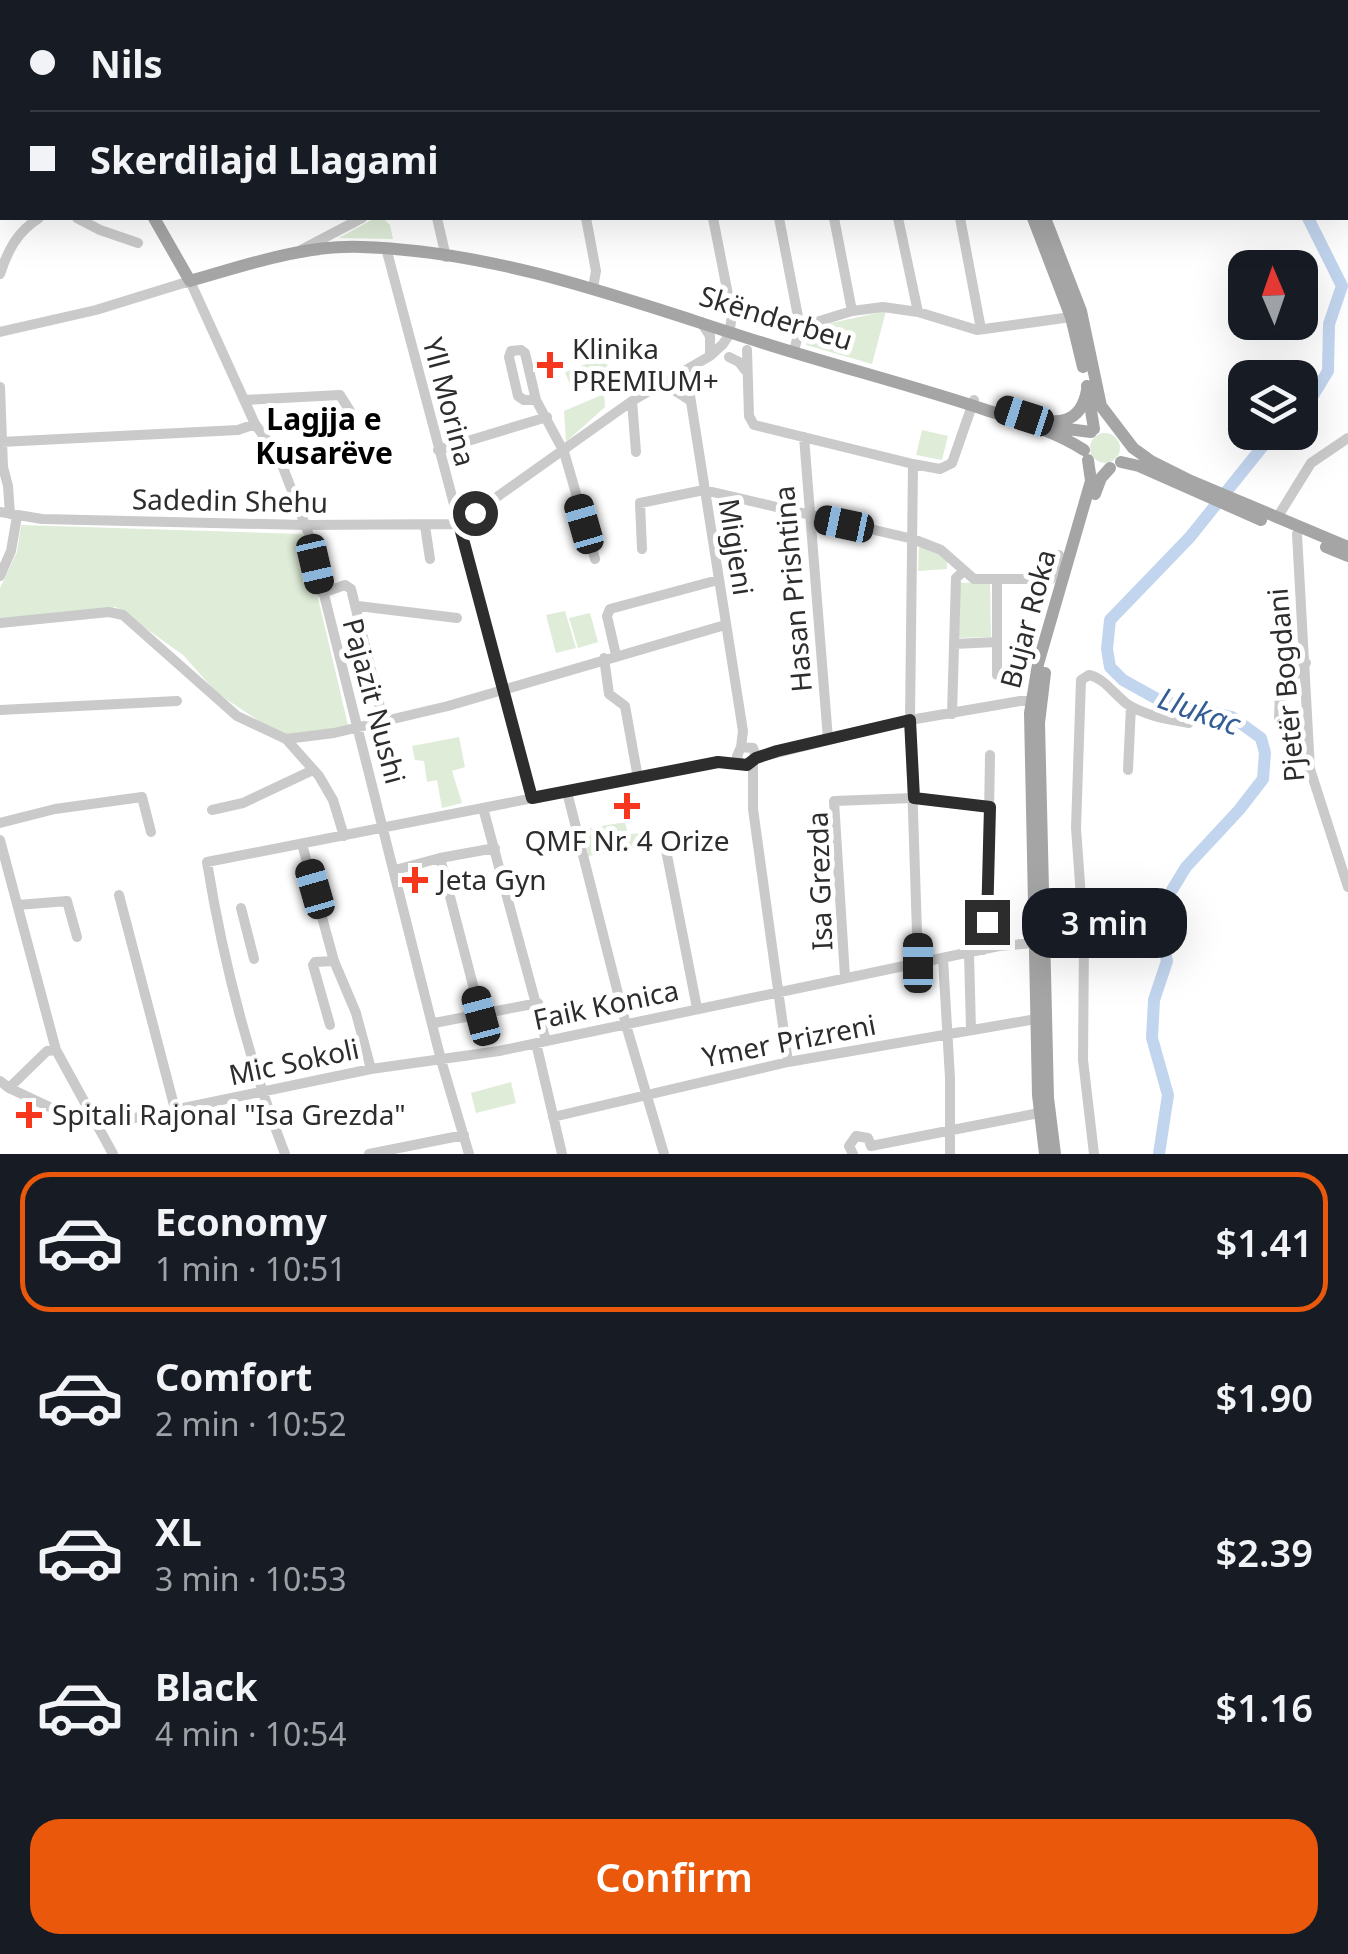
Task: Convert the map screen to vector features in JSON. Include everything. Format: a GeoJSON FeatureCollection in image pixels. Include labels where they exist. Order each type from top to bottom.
{"type":"FeatureCollection","features":[{"type":"Feature","properties":{"kind":"main road"},"geometry":{"type":"LineString","coordinates":[[155,220],[190,281]]}},
{"type":"Feature","properties":{"kind":"main road"},"geometry":{"type":"LineString","coordinates":[[1033,220],[1071,317],[1088,388],[1093,431],[1086,455],[1098,467],[1139,466],[1348,556]]}},
{"type":"Feature","properties":{"kind":"main road"},"geometry":{"type":"LineString","coordinates":[[1046,220],[1080,311],[1098,400],[1142,456],[1196,488]]}},
{"type":"Feature","properties":{"kind":"main road","name":"Skënderbeu"},"geometry":{"type":"LineString","coordinates":[[190,281],[300,251],[343,246],[446,256],[593,288],[1064,430],[1093,431]]}},
{"type":"Feature","properties":{"kind":"main road"},"geometry":{"type":"LineString","coordinates":[[177,255],[215,274]]}},
{"type":"Feature","properties":{"kind":"main road","name":"Skënderbeu"},"geometry":{"type":"LineString","coordinates":[[730,330],[752,346],[795,348]]}},
{"type":"Feature","properties":{"kind":"main road"},"geometry":{"type":"LineString","coordinates":[[1024,416],[1055,424],[1062,422],[1078,413],[1088,388]]}},
{"type":"Feature","properties":{"kind":"main road","name":"Skënderbeu"},"geometry":{"type":"LineString","coordinates":[[973,403],[1055,435],[1086,455]]}},
{"type":"Feature","properties":{"kind":"main road"},"geometry":{"type":"LineString","coordinates":[[1093,431],[1109,426],[1122,434],[1126,454],[1116,465]]}},
{"type":"Feature","properties":{"kind":"main road","name":"Bujar Roka"},"geometry":{"type":"LineString","coordinates":[[1055,1154],[1049,1116],[1040,941],[1036,701],[1038,664],[1091,482],[1086,455]]}},
{"type":"Feature","properties":{"kind":"main road","name":"Bujar Roka"},"geometry":{"type":"LineString","coordinates":[[1036,701],[1097,488],[1116,465]]}},
{"type":"Feature","properties":{"kind":"main road"},"geometry":{"type":"LineString","coordinates":[[1234,504],[1348,546]]}},
{"type":"Feature","properties":{"kind":"main road","name":"Bujar Roka"},"geometry":{"type":"LineString","coordinates":[[1040,941],[1036,1019],[1039,1114],[1045,1154]]}},
{"type":"Feature","properties":{"kind":"street"},"geometry":{"type":"LineString","coordinates":[[0,274],[9,248],[37,220]]}},
{"type":"Feature","properties":{"kind":"street"},"geometry":{"type":"LineString","coordinates":[[81,220],[138,243]]}},
{"type":"Feature","properties":{"kind":"street"},"geometry":{"type":"LineString","coordinates":[[300,251],[358,220]]}},
{"type":"Feature","properties":{"kind":"street"},"geometry":{"type":"LineString","coordinates":[[438,220],[446,256]]}},
{"type":"Feature","properties":{"kind":"street"},"geometry":{"type":"LineString","coordinates":[[586,220],[596,271],[593,288]]}},
{"type":"Feature","properties":{"kind":"street"},"geometry":{"type":"LineString","coordinates":[[713,354],[730,330],[732,315],[714,220]]}},
{"type":"Feature","properties":{"kind":"street"},"geometry":{"type":"LineString","coordinates":[[779,220],[800,327],[795,348]]}},
{"type":"Feature","properties":{"kind":"street"},"geometry":{"type":"LineString","coordinates":[[834,220],[852,310]]}},
{"type":"Feature","properties":{"kind":"street"},"geometry":{"type":"LineString","coordinates":[[898,220],[918,312]]}},
{"type":"Feature","properties":{"kind":"street"},"geometry":{"type":"LineString","coordinates":[[960,220],[981,329]]}},
{"type":"Feature","properties":{"kind":"street","name":"Yll Morina"},"geometry":{"type":"LineString","coordinates":[[386,248],[532,798]]}},
{"type":"Feature","properties":{"kind":"street"},"geometry":{"type":"LineString","coordinates":[[0,332],[96,310],[190,281]]}},
{"type":"Feature","properties":{"kind":"street","name":"Pajazit Nushi"},"geometry":{"type":"LineString","coordinates":[[190,281],[255,424],[279,457],[306,526],[468,1154]]}},
{"type":"Feature","properties":{"kind":"street"},"geometry":{"type":"LineString","coordinates":[[800,327],[852,310],[883,307],[981,329],[1071,317]]}},
{"type":"Feature","properties":{"kind":"street"},"geometry":{"type":"LineString","coordinates":[[700,321],[710,336],[713,354]]}},
{"type":"Feature","properties":{"kind":"street"},"geometry":{"type":"LineString","coordinates":[[459,524],[632,402],[739,343],[752,346],[746,371],[752,423],[804,437],[940,469],[952,463],[973,403]]}},
{"type":"Feature","properties":{"kind":"street"},"geometry":{"type":"LineString","coordinates":[[536,400],[518,396],[509,356],[512,351],[524,352],[536,400],[564,452],[594,559]]}},
{"type":"Feature","properties":{"kind":"street"},"geometry":{"type":"LineString","coordinates":[[728,358],[740,362],[746,371]]}},
{"type":"Feature","properties":{"kind":"street","name":"Migjeni"},"geometry":{"type":"LineString","coordinates":[[686,370],[747,755],[788,1062]]}},
{"type":"Feature","properties":{"kind":"street"},"geometry":{"type":"LineString","coordinates":[[658,386],[674,390],[690,401]]}},
{"type":"Feature","properties":{"kind":"street"},"geometry":{"type":"LineString","coordinates":[[0,388],[1,470],[8,486],[11,551],[0,576]]}},
{"type":"Feature","properties":{"kind":"street"},"geometry":{"type":"LineString","coordinates":[[244,400],[340,395],[350,411]]}},
{"type":"Feature","properties":{"kind":"street"},"geometry":{"type":"LineString","coordinates":[[632,402],[636,452]]}},
{"type":"Feature","properties":{"kind":"street"},"geometry":{"type":"LineString","coordinates":[[438,450],[548,417]]}},
{"type":"Feature","properties":{"kind":"street"},"geometry":{"type":"LineString","coordinates":[[1,442],[238,430],[255,424]]}},
{"type":"Feature","properties":{"kind":"street","name":"Hasan Prishtina"},"geometry":{"type":"LineString","coordinates":[[804,437],[828,738]]}},
{"type":"Feature","properties":{"kind":"street"},"geometry":{"type":"LineString","coordinates":[[1277,518],[1310,464],[1348,438]]}},
{"type":"Feature","properties":{"kind":"street"},"geometry":{"type":"LineString","coordinates":[[913,464],[910,720],[918,963]]}},
{"type":"Feature","properties":{"kind":"street"},"geometry":{"type":"LineString","coordinates":[[642,550],[640,503],[704,490],[913,539],[941,550],[974,579],[1050,579],[1059,555]]}},
{"type":"Feature","properties":{"kind":"street","name":"Sadedin Shehu"},"geometry":{"type":"LineString","coordinates":[[9,514],[306,526],[459,524]]}},
{"type":"Feature","properties":{"kind":"street"},"geometry":{"type":"LineString","coordinates":[[426,526],[430,559]]}},
{"type":"Feature","properties":{"kind":"street","name":"Pjetër Bogdani"},"geometry":{"type":"LineString","coordinates":[[1297,534],[1310,768],[1348,887]]}},
{"type":"Feature","properties":{"kind":"street"},"geometry":{"type":"LineString","coordinates":[[952,714],[956,578],[964,571]]}},
{"type":"Feature","properties":{"kind":"street"},"geometry":{"type":"LineString","coordinates":[[616,655],[610,609],[718,580]]}},
{"type":"Feature","properties":{"kind":"street"},"geometry":{"type":"LineString","coordinates":[[996,580],[997,675]]}},
{"type":"Feature","properties":{"kind":"street"},"geometry":{"type":"LineString","coordinates":[[322,593],[347,586],[358,606],[383,719]]}},
{"type":"Feature","properties":{"kind":"street"},"geometry":{"type":"LineString","coordinates":[[358,606],[457,618]]}},
{"type":"Feature","properties":{"kind":"street"},"geometry":{"type":"LineString","coordinates":[[0,623],[117,612],[236,716],[286,739],[314,770],[333,800],[344,836]]}},
{"type":"Feature","properties":{"kind":"street"},"geometry":{"type":"LineString","coordinates":[[286,739],[304,739],[448,706],[725,625]]}},
{"type":"Feature","properties":{"kind":"street"},"geometry":{"type":"LineString","coordinates":[[954,644],[996,642]]}},
{"type":"Feature","properties":{"kind":"street"},"geometry":{"type":"LineString","coordinates":[[604,658],[609,694],[625,706],[638,778]]}},
{"type":"Feature","properties":{"kind":"street"},"geometry":{"type":"LineString","coordinates":[[1279,720],[1280,692],[1306,663]]}},
{"type":"Feature","properties":{"kind":"street"},"geometry":{"type":"LineString","coordinates":[[1094,1154],[1083,1060],[1084,939],[1076,828],[1081,680],[1089,674],[1098,676],[1131,706],[1151,716],[1189,724]]}},
{"type":"Feature","properties":{"kind":"street"},"geometry":{"type":"LineString","coordinates":[[0,710],[177,700]]}},
{"type":"Feature","properties":{"kind":"street"},"geometry":{"type":"LineString","coordinates":[[284,1154],[261,1092],[224,952],[207,862],[777,751],[910,720],[1036,701]]}},
{"type":"Feature","properties":{"kind":"street"},"geometry":{"type":"LineString","coordinates":[[1128,770],[1131,706]]}},
{"type":"Feature","properties":{"kind":"street"},"geometry":{"type":"LineString","coordinates":[[982,950],[986,942],[990,755]]}},
{"type":"Feature","properties":{"kind":"street"},"geometry":{"type":"LineString","coordinates":[[212,810],[243,803],[314,770]]}},
{"type":"Feature","properties":{"kind":"street"},"geometry":{"type":"LineString","coordinates":[[567,792],[626,1025],[664,1154]]}},
{"type":"Feature","properties":{"kind":"street"},"geometry":{"type":"LineString","coordinates":[[0,823],[55,809],[142,797],[151,832]]}},
{"type":"Feature","properties":{"kind":"street"},"geometry":{"type":"LineString","coordinates":[[914,798],[990,807]]}},
{"type":"Feature","properties":{"kind":"street","name":"Isa Grezda"},"geometry":{"type":"LineString","coordinates":[[845,977],[834,801],[914,798]]}},
{"type":"Feature","properties":{"kind":"street"},"geometry":{"type":"LineString","coordinates":[[482,808],[538,1004],[541,1042],[562,1154]]}},
{"type":"Feature","properties":{"kind":"street"},"geometry":{"type":"LineString","coordinates":[[0,840],[56,1050],[113,1154]]}},
{"type":"Feature","properties":{"kind":"street"},"geometry":{"type":"LineString","coordinates":[[302,844],[334,960],[356,1013],[371,1069]]}},
{"type":"Feature","properties":{"kind":"street"},"geometry":{"type":"LineString","coordinates":[[395,870],[495,848]]}},
{"type":"Feature","properties":{"kind":"street"},"geometry":{"type":"LineString","coordinates":[[666,850],[697,1008]]}},
{"type":"Feature","properties":{"kind":"street"},"geometry":{"type":"LineString","coordinates":[[440,858],[481,1016]]}},
{"type":"Feature","properties":{"kind":"street"},"geometry":{"type":"LineString","coordinates":[[119,896],[176,1110]]}},
{"type":"Feature","properties":{"kind":"street"},"geometry":{"type":"LineString","coordinates":[[18,905],[68,902],[77,937]]}},
{"type":"Feature","properties":{"kind":"street"},"geometry":{"type":"LineString","coordinates":[[241,908],[254,959]]}},
{"type":"Feature","properties":{"kind":"street"},"geometry":{"type":"LineString","coordinates":[[1040,941],[1084,939]]}},
{"type":"Feature","properties":{"kind":"street","name":"Faik Konica"},"geometry":{"type":"LineString","coordinates":[[442,1060],[1040,941]]}},
{"type":"Feature","properties":{"kind":"street"},"geometry":{"type":"LineString","coordinates":[[970,953],[971,1030]]}},
{"type":"Feature","properties":{"kind":"street"},"geometry":{"type":"LineString","coordinates":[[943,958],[950,1154]]}},
{"type":"Feature","properties":{"kind":"street"},"geometry":{"type":"LineString","coordinates":[[330,1025],[313,963],[334,960]]}},
{"type":"Feature","properties":{"kind":"street"},"geometry":{"type":"LineString","coordinates":[[434,1023],[538,1004]]}},
{"type":"Feature","properties":{"kind":"street","name":"Ymer Prizreni"},"geometry":{"type":"LineString","coordinates":[[553,1116],[788,1062],[1036,1019]]}},
{"type":"Feature","properties":{"kind":"street"},"geometry":{"type":"LineString","coordinates":[[56,1050],[47,1052],[4,1084],[97,1125]]}},
{"type":"Feature","properties":{"kind":"street","name":"Mic Sokoli"},"geometry":{"type":"LineString","coordinates":[[97,1125],[371,1069],[442,1060]]}},
{"type":"Feature","properties":{"kind":"street"},"geometry":{"type":"LineString","coordinates":[[853,1154],[849,1146],[856,1136],[868,1138],[870,1150],[1039,1114]]}},
{"type":"Feature","properties":{"kind":"street"},"geometry":{"type":"LineString","coordinates":[[369,1154],[464,1134]]}},
{"type":"Feature","properties":{"kind":"green space"},"geometry":{"type":"Polygon","coordinates":[[[371,220],[385,220],[393,239],[339,238],[371,220]]]}},
{"type":"Feature","properties":{"kind":"green space"},"geometry":{"type":"Polygon","coordinates":[[[886,311],[872,364],[806,345],[804,329],[886,311]]]}},
{"type":"Feature","properties":{"kind":"green space"},"geometry":{"type":"Polygon","coordinates":[[[604,357],[612,377],[573,392],[565,372],[604,357]]]}},
{"type":"Feature","properties":{"kind":"green space"},"geometry":{"type":"Polygon","coordinates":[[[604,394],[605,407],[566,442],[564,411],[604,394]]]}},
{"type":"Feature","properties":{"kind":"green space"},"geometry":{"type":"Polygon","coordinates":[[[922,430],[948,436],[942,460],[916,455],[922,430]]]}},
{"type":"Feature","properties":{"kind":"green space"},"geometry":{"type":"Polygon","coordinates":[[[1105,433],[1116,437],[1120,448],[1116,459],[1105,463],[1094,459],[1090,448],[1094,437],[1105,433]]]}},
{"type":"Feature","properties":{"kind":"green space"},"geometry":{"type":"Polygon","coordinates":[[[21,525],[303,534],[348,725],[315,737],[277,733],[217,693],[183,655],[116,607],[0,619],[0,588],[17,552],[21,525]]]}},
{"type":"Feature","properties":{"kind":"green space"},"geometry":{"type":"Polygon","coordinates":[[[919,545],[947,559],[947,569],[918,571],[919,545]]]}},
{"type":"Feature","properties":{"kind":"green space"},"geometry":{"type":"Polygon","coordinates":[[[990,582],[991,637],[958,638],[958,583],[990,582]]]}},
{"type":"Feature","properties":{"kind":"green space"},"geometry":{"type":"Polygon","coordinates":[[[565,611],[576,648],[556,653],[546,615],[565,611]]]}},
{"type":"Feature","properties":{"kind":"green space"},"geometry":{"type":"Polygon","coordinates":[[[590,613],[598,642],[578,648],[569,618],[590,613]]]}},
{"type":"Feature","properties":{"kind":"green space"},"geometry":{"type":"Polygon","coordinates":[[[459,737],[465,767],[452,771],[462,803],[442,808],[437,780],[427,782],[424,761],[415,760],[412,746],[459,737]]]}},
{"type":"Feature","properties":{"kind":"green space"},"geometry":{"type":"Polygon","coordinates":[[[625,822],[628,834],[644,833],[647,846],[588,856],[585,829],[625,822]]]}},
{"type":"Feature","properties":{"kind":"green space"},"geometry":{"type":"Polygon","coordinates":[[[511,1082],[516,1103],[476,1113],[471,1093],[511,1082]]]}},
{"type":"Feature","properties":{"kind":"waterway","name":"Llukac"},"geometry":{"type":"LineString","coordinates":[[1309,220],[1342,286],[1329,324],[1328,371],[1318,387]]}},
{"type":"Feature","properties":{"kind":"waterway","name":"Llukac"},"geometry":{"type":"LineString","coordinates":[[1159,1154],[1168,1095],[1152,1038],[1154,1000],[1167,961],[1159,923],[1161,908],[1186,867],[1263,779],[1265,753],[1261,738],[1232,717],[1159,700],[1123,680],[1110,667],[1110,620],[1190,537],[1260,450]]}},
{"type":"Feature","properties":{"kind":"place","name":"Klinika PREMIUM+"},"geometry":{"type":"Point","coordinates":[550,365]}},
{"type":"Feature","properties":{"kind":"place","name":"QMF Nr. 4 Orize"},"geometry":{"type":"Point","coordinates":[627,806]}},
{"type":"Feature","properties":{"kind":"place","name":"Jeta Gyn"},"geometry":{"type":"Point","coordinates":[415,880]}},
{"type":"Feature","properties":{"kind":"place","name":"Spitali Rajonal \"Isa Grezda\""},"geometry":{"type":"Point","coordinates":[29,1115]}},
{"type":"Feature","properties":{"kind":"district","name":"Lagjja e Kusarëve"},"geometry":{"type":"Point","coordinates":[324,437]}},
{"type":"Feature","properties":{"kind":"route"},"geometry":{"type":"LineString","coordinates":[[475,513],[459,524],[532,798],[718,762],[747,765],[777,751],[910,720],[914,798],[990,807],[987,922]]}}]}
